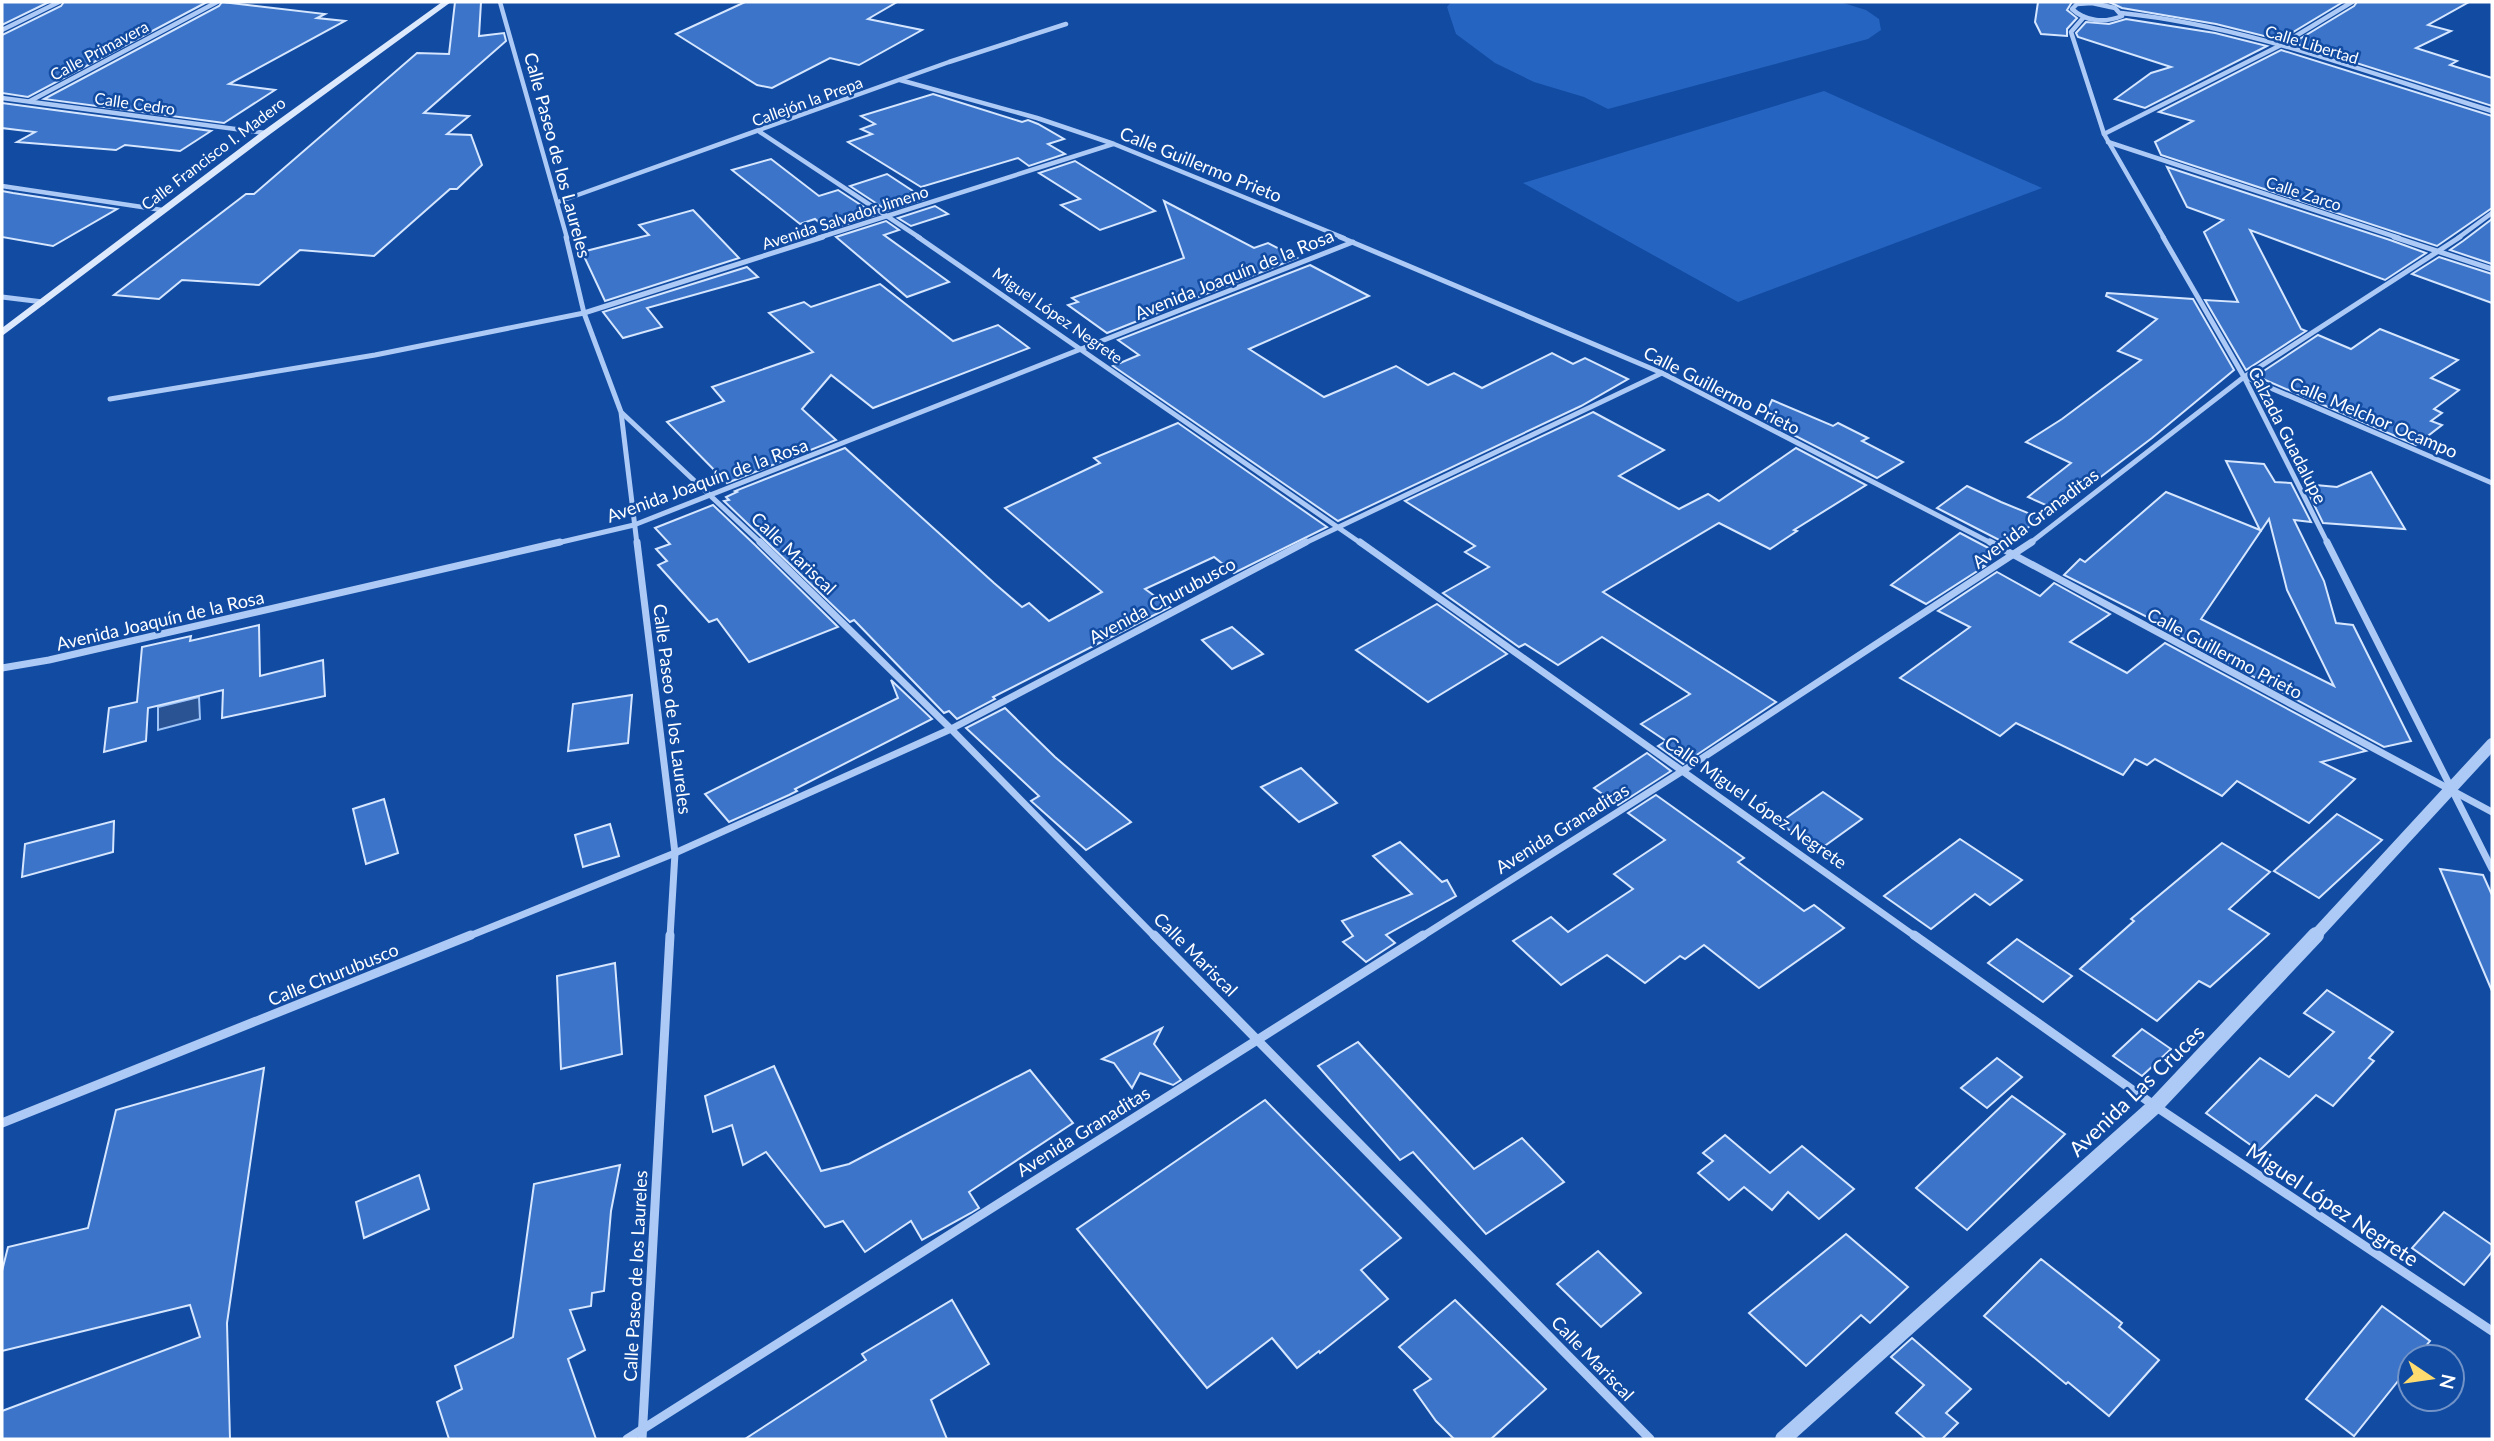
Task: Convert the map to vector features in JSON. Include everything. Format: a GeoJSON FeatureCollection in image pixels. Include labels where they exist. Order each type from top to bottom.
{"type":"FeatureCollection","features":[{"type":"Feature","properties":{"kind":"main road","name":"Calle Francisco I. Madero"},"geometry":{"type":"LineString","coordinates":[[2,333],[265,133],[447,2]]}},
{"type":"Feature","properties":{"kind":"street"},"geometry":{"type":"LineString","coordinates":[[2,30],[59,2]]}},
{"type":"Feature","properties":{"kind":"street","name":"Calle Primavera"},"geometry":{"type":"LineString","coordinates":[[29,101],[217,2]]}},
{"type":"Feature","properties":{"kind":"street","name":"Calle Paseo de los Laureles"},"geometry":{"type":"LineString","coordinates":[[500,2],[558,202],[584,313],[621,412],[675,853],[642,1435]]}},
{"type":"Feature","properties":{"kind":"street"},"geometry":{"type":"LineString","coordinates":[[2104,134],[2279,46],[2352,2]]}},
{"type":"Feature","properties":{"kind":"street"},"geometry":{"type":"LineString","coordinates":[[2101,3],[2121,13],[2119,18],[2107,20],[2084,17],[2073,12],[2073,6],[2101,3]]}},
{"type":"Feature","properties":{"kind":"street","name":"Calle Libertad"},"geometry":{"type":"LineString","coordinates":[[2121,13],[2178,19],[2279,46],[2492,111]]}},
{"type":"Feature","properties":{"kind":"street","name":"Calzada Guadalupe"},"geometry":{"type":"LineString","coordinates":[[2084,17],[2071,32],[2104,134],[2244,377],[2492,869]]}},
{"type":"Feature","properties":{"kind":"street","name":"Callejón la Prepa"},"geometry":{"type":"LineString","coordinates":[[558,202],[1066,24]]}},
{"type":"Feature","properties":{"kind":"street","name":"Calle Guillermo Prieto"},"geometry":{"type":"LineString","coordinates":[[900,80],[1037,118],[1114,144],[1662,373],[2015,555],[2492,812]]}},
{"type":"Feature","properties":{"kind":"street","name":"Calle Cedro"},"geometry":{"type":"LineString","coordinates":[[2,98],[265,133]]}},
{"type":"Feature","properties":{"kind":"street","name":"Miguel López Negrete"},"geometry":{"type":"LineString","coordinates":[[760,132],[888,216],[1336,526]]}},
{"type":"Feature","properties":{"kind":"street","name":"Calle Zarco"},"geometry":{"type":"LineString","coordinates":[[2108,141],[2492,269]]}},
{"type":"Feature","properties":{"kind":"street","name":"Avenida Salvador Jimeno"},"geometry":{"type":"LineString","coordinates":[[110,399],[375,355],[584,313],[1114,144]]}},
{"type":"Feature","properties":{"kind":"street"},"geometry":{"type":"LineString","coordinates":[[2,186],[162,210]]}},
{"type":"Feature","properties":{"kind":"street","name":"Avenida Granaditas"},"geometry":{"type":"LineString","coordinates":[[627,1439],[642,1435],[1258,1039],[1684,770],[2015,555],[2244,377],[2441,251],[2492,213]]}},
{"type":"Feature","properties":{"kind":"street","name":"Avenida Joaquín de la Rosa"},"geometry":{"type":"LineString","coordinates":[[2,668],[50,660],[634,525],[1353,242]]}},
{"type":"Feature","properties":{"kind":"street"},"geometry":{"type":"LineString","coordinates":[[2,297],[43,302]]}},
{"type":"Feature","properties":{"kind":"street","name":"Avenida Churubusco"},"geometry":{"type":"LineString","coordinates":[[675,853],[951,729],[1336,526],[1662,373]]}},
{"type":"Feature","properties":{"kind":"street","name":"Calle Melchor Ocampo"},"geometry":{"type":"LineString","coordinates":[[2244,377],[2492,483]]}},
{"type":"Feature","properties":{"kind":"street","name":"Calle Mariscal"},"geometry":{"type":"LineString","coordinates":[[621,412],[713,496],[951,729],[1650,1439]]}},
{"type":"Feature","properties":{"kind":"street","name":"Calle Miguel López Negrete"},"geometry":{"type":"LineString","coordinates":[[1336,526],[2155,1106]]}},
{"type":"Feature","properties":{"kind":"street","name":"Avenida Las Cruces"},"geometry":{"type":"LineString","coordinates":[[1783,1439],[2155,1106],[2492,744]]}},
{"type":"Feature","properties":{"kind":"street","name":"Calle Churubusco"},"geometry":{"type":"LineString","coordinates":[[2,1124],[675,853]]}},
{"type":"Feature","properties":{"kind":"street","name":"Miguel López Negrete"},"geometry":{"type":"LineString","coordinates":[[2155,1106],[2492,1331]]}},
{"type":"Feature","properties":{"kind":"shaded area"},"geometry":{"type":"Polygon","coordinates":[[[1451,2],[1840,2],[1866,10],[1879,19],[1881,30],[1868,39],[1608,109],[1584,97],[1534,82],[1495,63],[1456,34],[1447,7],[1451,2]]]}},
{"type":"Feature","properties":{"kind":"shaded area"},"geometry":{"type":"Polygon","coordinates":[[[1824,91],[2042,188],[1738,302],[1523,183],[1824,91]]]}},
{"type":"Feature","properties":{"kind":"shaded area"},"geometry":{"type":"Polygon","coordinates":[[[199,697],[200,719],[158,730],[158,707],[199,697]]]}},
{"type":"Feature","properties":{"kind":"building"},"geometry":{"type":"Polygon","coordinates":[[[2,2],[49,2],[2,25],[2,2]]]}},
{"type":"Feature","properties":{"kind":"building"},"geometry":{"type":"Polygon","coordinates":[[[64,2],[207,2],[28,97],[2,93],[2,35],[61,6],[64,2]]]}},
{"type":"Feature","properties":{"kind":"building"},"geometry":{"type":"Polygon","coordinates":[[[222,2],[325,14],[317,18],[345,21],[229,84],[275,90],[224,123],[44,99],[219,6],[222,2]]]}},
{"type":"Feature","properties":{"kind":"building"},"geometry":{"type":"Polygon","coordinates":[[[455,2],[481,2],[479,36],[504,33],[506,41],[424,113],[469,116],[447,134],[471,135],[482,165],[457,189],[450,189],[374,256],[300,250],[259,285],[182,280],[159,299],[114,295],[246,194],[254,194],[417,53],[449,54],[455,2]]]}},
{"type":"Feature","properties":{"kind":"building"},"geometry":{"type":"Polygon","coordinates":[[[745,2],[897,2],[868,19],[922,30],[859,65],[830,58],[772,88],[757,85],[676,34],[745,2]]]}},
{"type":"Feature","properties":{"kind":"building"},"geometry":{"type":"Polygon","coordinates":[[[2038,2],[2072,2],[2067,10],[2077,18],[2067,29],[2067,36],[2041,34],[2035,22],[2038,2]]]}},
{"type":"Feature","properties":{"kind":"building"},"geometry":{"type":"Polygon","coordinates":[[[2109,2],[2343,2],[2280,40],[2216,24],[2122,8],[2109,2]]]}},
{"type":"Feature","properties":{"kind":"building"},"geometry":{"type":"Polygon","coordinates":[[[2357,2],[2469,2],[2428,25],[2451,31],[2416,48],[2457,61],[2450,65],[2492,78],[2492,106],[2293,43],[2357,2]]]}},
{"type":"Feature","properties":{"kind":"building"},"geometry":{"type":"Polygon","coordinates":[[[2126,19],[2215,33],[2267,46],[2145,108],[2115,99],[2151,73],[2171,67],[2078,37],[2076,33],[2086,22],[2109,24],[2126,19]]]}},
{"type":"Feature","properties":{"kind":"building"},"geometry":{"type":"Polygon","coordinates":[[[2281,50],[2492,116],[2492,208],[2437,246],[2161,155],[2155,142],[2193,121],[2159,112],[2281,50]]]}},
{"type":"Feature","properties":{"kind":"building"},"geometry":{"type":"Polygon","coordinates":[[[933,94],[1022,122],[1028,120],[1038,124],[1064,139],[1048,144],[1065,154],[1029,166],[1018,158],[921,187],[848,142],[872,134],[861,129],[875,124],[861,116],[933,94]]]}},
{"type":"Feature","properties":{"kind":"building"},"geometry":{"type":"Polygon","coordinates":[[[2,103],[211,131],[180,151],[125,145],[116,150],[17,142],[35,132],[2,128],[2,103]]]}},
{"type":"Feature","properties":{"kind":"building"},"geometry":{"type":"Polygon","coordinates":[[[771,159],[819,196],[838,190],[876,215],[828,230],[815,219],[800,224],[732,170],[771,159]]]}},
{"type":"Feature","properties":{"kind":"building"},"geometry":{"type":"Polygon","coordinates":[[[1075,161],[1155,211],[1100,230],[1061,205],[1080,199],[1039,173],[1075,161]]]}},
{"type":"Feature","properties":{"kind":"building"},"geometry":{"type":"Polygon","coordinates":[[[2167,167],[2426,253],[2385,280],[2250,230],[2301,329],[2306,331],[2246,370],[2205,300],[2238,302],[2204,232],[2223,220],[2187,207],[2167,167]]]}},
{"type":"Feature","properties":{"kind":"building"},"geometry":{"type":"Polygon","coordinates":[[[887,174],[925,199],[888,211],[850,186],[887,174]]]}},
{"type":"Feature","properties":{"kind":"building"},"geometry":{"type":"Polygon","coordinates":[[[2,191],[117,209],[53,246],[2,237],[2,191]]]}},
{"type":"Feature","properties":{"kind":"building"},"geometry":{"type":"Polygon","coordinates":[[[1164,201],[1254,248],[1268,243],[1297,258],[1107,333],[1068,305],[1078,302],[1072,298],[1184,258],[1164,201]]]}},
{"type":"Feature","properties":{"kind":"building"},"geometry":{"type":"Polygon","coordinates":[[[935,206],[948,214],[911,226],[898,218],[935,206]]]}},
{"type":"Feature","properties":{"kind":"building"},"geometry":{"type":"Polygon","coordinates":[[[693,210],[739,258],[605,301],[582,252],[649,235],[639,225],[693,210]]]}},
{"type":"Feature","properties":{"kind":"building"},"geometry":{"type":"Polygon","coordinates":[[[2492,219],[2492,264],[2450,250],[2463,241],[2492,219]]]}},
{"type":"Feature","properties":{"kind":"building"},"geometry":{"type":"Polygon","coordinates":[[[886,221],[899,230],[884,235],[949,282],[907,297],[836,237],[886,221]]]}},
{"type":"Feature","properties":{"kind":"building"},"geometry":{"type":"Polygon","coordinates":[[[2439,257],[2492,274],[2492,303],[2412,274],[2439,257]]]}},
{"type":"Feature","properties":{"kind":"building"},"geometry":{"type":"Polygon","coordinates":[[[1310,265],[1369,296],[1249,349],[1324,397],[1396,366],[1428,385],[1454,373],[1482,388],[1552,353],[1573,364],[1585,358],[1628,379],[1581,406],[1338,521],[1113,366],[1139,355],[1118,340],[1310,265]]]}},
{"type":"Feature","properties":{"kind":"building"},"geometry":{"type":"Polygon","coordinates":[[[747,267],[758,277],[647,308],[662,327],[623,338],[603,312],[747,267]]]}},
{"type":"Feature","properties":{"kind":"building"},"geometry":{"type":"Polygon","coordinates":[[[880,284],[953,341],[998,325],[1029,348],[873,408],[831,375],[802,409],[836,440],[727,483],[667,422],[724,401],[712,387],[813,352],[769,313],[804,302],[811,307],[880,284]]]}},
{"type":"Feature","properties":{"kind":"building"},"geometry":{"type":"Polygon","coordinates":[[[2107,293],[2193,299],[2234,370],[2152,438],[2057,510],[2028,497],[2071,463],[2026,442],[2062,419],[2141,360],[2118,351],[2157,319],[2106,296],[2107,293]]]}},
{"type":"Feature","properties":{"kind":"building"},"geometry":{"type":"Polygon","coordinates":[[[2380,329],[2458,360],[2431,378],[2459,390],[2434,409],[2442,413],[2431,421],[2442,425],[2416,445],[2256,376],[2318,335],[2351,349],[2380,329]]]}},
{"type":"Feature","properties":{"kind":"building"},"geometry":{"type":"Polygon","coordinates":[[[1772,400],[1833,426],[1838,423],[1868,438],[1862,441],[1903,462],[1877,478],[1763,419],[1772,400]]]}},
{"type":"Feature","properties":{"kind":"building"},"geometry":{"type":"Polygon","coordinates":[[[1593,412],[1664,450],[1619,476],[1679,509],[1708,494],[1719,501],[1796,448],[1866,485],[1794,530],[1797,531],[1770,549],[1719,523],[1603,592],[1776,702],[1683,764],[1658,746],[1666,741],[1641,724],[1690,694],[1602,637],[1558,665],[1525,644],[1519,647],[1443,593],[1489,567],[1465,552],[1475,546],[1405,501],[1593,412]]]}},
{"type":"Feature","properties":{"kind":"building"},"geometry":{"type":"Polygon","coordinates":[[[1178,423],[1327,527],[1234,573],[1214,557],[1145,589],[1170,607],[993,697],[995,699],[957,719],[949,711],[944,713],[854,620],[850,622],[724,501],[729,500],[726,497],[737,492],[735,491],[845,448],[1022,607],[1029,603],[1049,621],[1102,592],[1005,508],[1100,463],[1094,458],[1178,423]]]}},
{"type":"Feature","properties":{"kind":"building"},"geometry":{"type":"Polygon","coordinates":[[[2226,461],[2264,464],[2275,482],[2291,483],[2311,522],[2294,520],[2324,581],[2336,623],[2353,625],[2411,741],[2384,747],[2176,635],[2179,633],[2064,575],[2080,559],[2085,562],[2166,492],[2260,530],[2226,461]],[[2269,519],[2201,619],[2334,686],[2287,590],[2269,519]]]}},
{"type":"Feature","properties":{"kind":"building"},"geometry":{"type":"Polygon","coordinates":[[[2371,472],[2405,529],[2323,523],[2304,484],[2337,487],[2371,472]]]}},
{"type":"Feature","properties":{"kind":"building"},"geometry":{"type":"Polygon","coordinates":[[[1967,486],[2040,518],[2007,544],[1937,508],[1967,486]]]}},
{"type":"Feature","properties":{"kind":"building"},"geometry":{"type":"Polygon","coordinates":[[[713,505],[838,627],[749,662],[717,619],[709,622],[658,565],[667,561],[656,549],[670,544],[655,528],[713,505]]]}},
{"type":"Feature","properties":{"kind":"building"},"geometry":{"type":"Polygon","coordinates":[[[1960,533],[1996,552],[1981,564],[1985,566],[1926,604],[1891,585],[1960,533]]]}},
{"type":"Feature","properties":{"kind":"building"},"geometry":{"type":"Polygon","coordinates":[[[1997,572],[2040,596],[2054,583],[2110,614],[2070,642],[2127,673],[2165,643],[2366,751],[2321,762],[2355,779],[2309,823],[2237,781],[2222,796],[2155,759],[2147,765],[2135,759],[2123,775],[2016,723],[2000,736],[1900,678],[1970,627],[1938,611],[1997,572]]]}},
{"type":"Feature","properties":{"kind":"building"},"geometry":{"type":"Polygon","coordinates":[[[1437,604],[1507,654],[1428,702],[1356,650],[1437,604]]]}},
{"type":"Feature","properties":{"kind":"building"},"geometry":{"type":"Polygon","coordinates":[[[259,625],[260,676],[323,660],[325,696],[222,718],[223,690],[148,708],[146,741],[104,752],[109,708],[137,702],[142,647],[191,636],[190,641],[259,625]]]}},
{"type":"Feature","properties":{"kind":"building"},"geometry":{"type":"Polygon","coordinates":[[[1232,627],[1263,654],[1232,669],[1202,640],[1232,627]]]}},
{"type":"Feature","properties":{"kind":"building"},"geometry":{"type":"Polygon","coordinates":[[[891,680],[932,719],[795,789],[797,791],[729,822],[705,794],[898,698],[891,680]]]}},
{"type":"Feature","properties":{"kind":"building"},"geometry":{"type":"Polygon","coordinates":[[[632,695],[628,743],[568,751],[573,704],[632,695]]]}},
{"type":"Feature","properties":{"kind":"building"},"geometry":{"type":"Polygon","coordinates":[[[1005,708],[1055,757],[1131,822],[1086,850],[1031,801],[1039,796],[966,728],[1005,708]]]}},
{"type":"Feature","properties":{"kind":"building"},"geometry":{"type":"Polygon","coordinates":[[[1647,753],[1671,771],[1618,805],[1594,788],[1647,753]]]}},
{"type":"Feature","properties":{"kind":"building"},"geometry":{"type":"Polygon","coordinates":[[[1301,768],[1337,803],[1299,822],[1261,787],[1301,768]]]}},
{"type":"Feature","properties":{"kind":"building"},"geometry":{"type":"Polygon","coordinates":[[[1823,792],[1862,819],[1819,850],[1779,823],[1823,792]]]}},
{"type":"Feature","properties":{"kind":"building"},"geometry":{"type":"Polygon","coordinates":[[[1656,795],[1744,858],[1738,862],[1804,911],[1814,905],[1844,928],[1759,988],[1704,945],[1685,959],[1680,956],[1645,983],[1607,955],[1561,985],[1513,941],[1551,917],[1568,932],[1633,889],[1614,874],[1665,840],[1628,813],[1656,795]]]}},
{"type":"Feature","properties":{"kind":"building"},"geometry":{"type":"Polygon","coordinates":[[[384,799],[398,853],[366,864],[353,809],[384,799]]]}},
{"type":"Feature","properties":{"kind":"building"},"geometry":{"type":"Polygon","coordinates":[[[2337,814],[2382,840],[2319,898],[2274,871],[2337,814]]]}},
{"type":"Feature","properties":{"kind":"building"},"geometry":{"type":"Polygon","coordinates":[[[114,821],[113,852],[22,877],[25,844],[114,821]]]}},
{"type":"Feature","properties":{"kind":"building"},"geometry":{"type":"Polygon","coordinates":[[[610,824],[619,856],[583,867],[575,835],[610,824]]]}},
{"type":"Feature","properties":{"kind":"building"},"geometry":{"type":"Polygon","coordinates":[[[1960,839],[2022,880],[1990,905],[1975,894],[1931,929],[1884,896],[1960,839]]]}},
{"type":"Feature","properties":{"kind":"building"},"geometry":{"type":"Polygon","coordinates":[[[1400,842],[1442,882],[1447,880],[1456,896],[1386,935],[1395,943],[1366,962],[1343,942],[1353,936],[1342,921],[1412,894],[1373,856],[1400,842]]]}},
{"type":"Feature","properties":{"kind":"building"},"geometry":{"type":"Polygon","coordinates":[[[2222,843],[2270,872],[2229,909],[2269,934],[2210,987],[2199,981],[2157,1021],[2080,969],[2134,921],[2131,919],[2222,843]]]}},
{"type":"Feature","properties":{"kind":"building"},"geometry":{"type":"Polygon","coordinates":[[[2440,869],[2483,875],[2492,895],[2492,991],[2440,869]]]}},
{"type":"Feature","properties":{"kind":"building"},"geometry":{"type":"Polygon","coordinates":[[[2017,939],[2072,976],[2043,1002],[1988,963],[2017,939]]]}},
{"type":"Feature","properties":{"kind":"building"},"geometry":{"type":"Polygon","coordinates":[[[615,963],[622,1054],[561,1069],[557,976],[615,963]]]}},
{"type":"Feature","properties":{"kind":"building"},"geometry":{"type":"Polygon","coordinates":[[[2327,990],[2393,1032],[2369,1058],[2374,1061],[2333,1106],[2316,1095],[2259,1151],[2206,1113],[2260,1058],[2289,1077],[2334,1032],[2304,1013],[2327,990]]]}},
{"type":"Feature","properties":{"kind":"building"},"geometry":{"type":"Polygon","coordinates":[[[1162,1028],[1154,1044],[1181,1080],[1173,1085],[1140,1073],[1132,1088],[1114,1063],[1102,1059],[1162,1028]]]}},
{"type":"Feature","properties":{"kind":"building"},"geometry":{"type":"Polygon","coordinates":[[[2142,1029],[2171,1049],[2142,1076],[2113,1056],[2142,1029]]]}},
{"type":"Feature","properties":{"kind":"building"},"geometry":{"type":"Polygon","coordinates":[[[1358,1042],[1474,1169],[1522,1138],[1564,1182],[1486,1234],[1413,1152],[1400,1160],[1318,1066],[1358,1042]]]}},
{"type":"Feature","properties":{"kind":"building"},"geometry":{"type":"Polygon","coordinates":[[[1997,1058],[2022,1077],[1987,1108],[1961,1088],[1997,1058]]]}},
{"type":"Feature","properties":{"kind":"building"},"geometry":{"type":"Polygon","coordinates":[[[774,1066],[821,1171],[849,1164],[1030,1070],[1073,1123],[969,1192],[979,1208],[971,1213],[922,1240],[911,1221],[865,1252],[843,1221],[825,1227],[766,1152],[743,1165],[732,1125],[713,1132],[705,1096],[774,1066]]]}},
{"type":"Feature","properties":{"kind":"building"},"geometry":{"type":"Polygon","coordinates":[[[264,1068],[227,1323],[230,1439],[2,1439],[2,1411],[200,1337],[190,1305],[2,1351],[2,1271],[8,1247],[88,1228],[116,1110],[264,1068]]]}},
{"type":"Feature","properties":{"kind":"building"},"geometry":{"type":"Polygon","coordinates":[[[2012,1096],[2065,1134],[1967,1230],[1916,1188],[2012,1096]]]}},
{"type":"Feature","properties":{"kind":"building"},"geometry":{"type":"Polygon","coordinates":[[[1265,1100],[1401,1238],[1361,1270],[1388,1299],[1320,1353],[1319,1351],[1297,1368],[1272,1338],[1207,1388],[1077,1229],[1265,1100]]]}},
{"type":"Feature","properties":{"kind":"building"},"geometry":{"type":"Polygon","coordinates":[[[1725,1135],[1770,1173],[1802,1146],[1854,1189],[1819,1219],[1788,1192],[1772,1210],[1744,1187],[1729,1200],[1698,1173],[1713,1161],[1703,1153],[1725,1135]]]}},
{"type":"Feature","properties":{"kind":"building"},"geometry":{"type":"Polygon","coordinates":[[[620,1165],[611,1211],[604,1291],[592,1293],[591,1306],[570,1310],[585,1350],[568,1359],[596,1439],[449,1439],[437,1402],[462,1389],[455,1366],[513,1337],[534,1184],[620,1165]]]}},
{"type":"Feature","properties":{"kind":"building"},"geometry":{"type":"Polygon","coordinates":[[[419,1175],[429,1209],[364,1238],[356,1202],[419,1175]]]}},
{"type":"Feature","properties":{"kind":"building"},"geometry":{"type":"Polygon","coordinates":[[[2444,1212],[2492,1245],[2492,1252],[2464,1285],[2412,1248],[2444,1212]]]}},
{"type":"Feature","properties":{"kind":"building"},"geometry":{"type":"Polygon","coordinates":[[[1846,1234],[1908,1287],[1870,1323],[1861,1315],[1806,1366],[1749,1313],[1846,1234]]]}},
{"type":"Feature","properties":{"kind":"building"},"geometry":{"type":"Polygon","coordinates":[[[1598,1251],[1641,1293],[1601,1327],[1557,1284],[1598,1251]]]}},
{"type":"Feature","properties":{"kind":"building"},"geometry":{"type":"Polygon","coordinates":[[[2041,1259],[2122,1323],[2119,1327],[2159,1360],[2109,1416],[1984,1316],[2041,1259]]]}},
{"type":"Feature","properties":{"kind":"building"},"geometry":{"type":"Polygon","coordinates":[[[952,1300],[989,1364],[931,1400],[947,1439],[745,1439],[866,1360],[862,1354],[952,1300]]]}},
{"type":"Feature","properties":{"kind":"building"},"geometry":{"type":"Polygon","coordinates":[[[1455,1300],[1546,1389],[1491,1439],[1454,1439],[1436,1421],[1414,1390],[1431,1379],[1399,1347],[1455,1300]]]}},
{"type":"Feature","properties":{"kind":"building"},"geometry":{"type":"Polygon","coordinates":[[[2382,1306],[2430,1341],[2396,1343],[2396,1384],[2354,1436],[2306,1399],[2382,1306]]]}},
{"type":"Feature","properties":{"kind":"building"},"geometry":{"type":"Polygon","coordinates":[[[1912,1338],[1971,1389],[1946,1413],[1958,1423],[1942,1439],[1926,1439],[1896,1413],[1924,1385],[1891,1357],[1912,1338]]]}}]}
